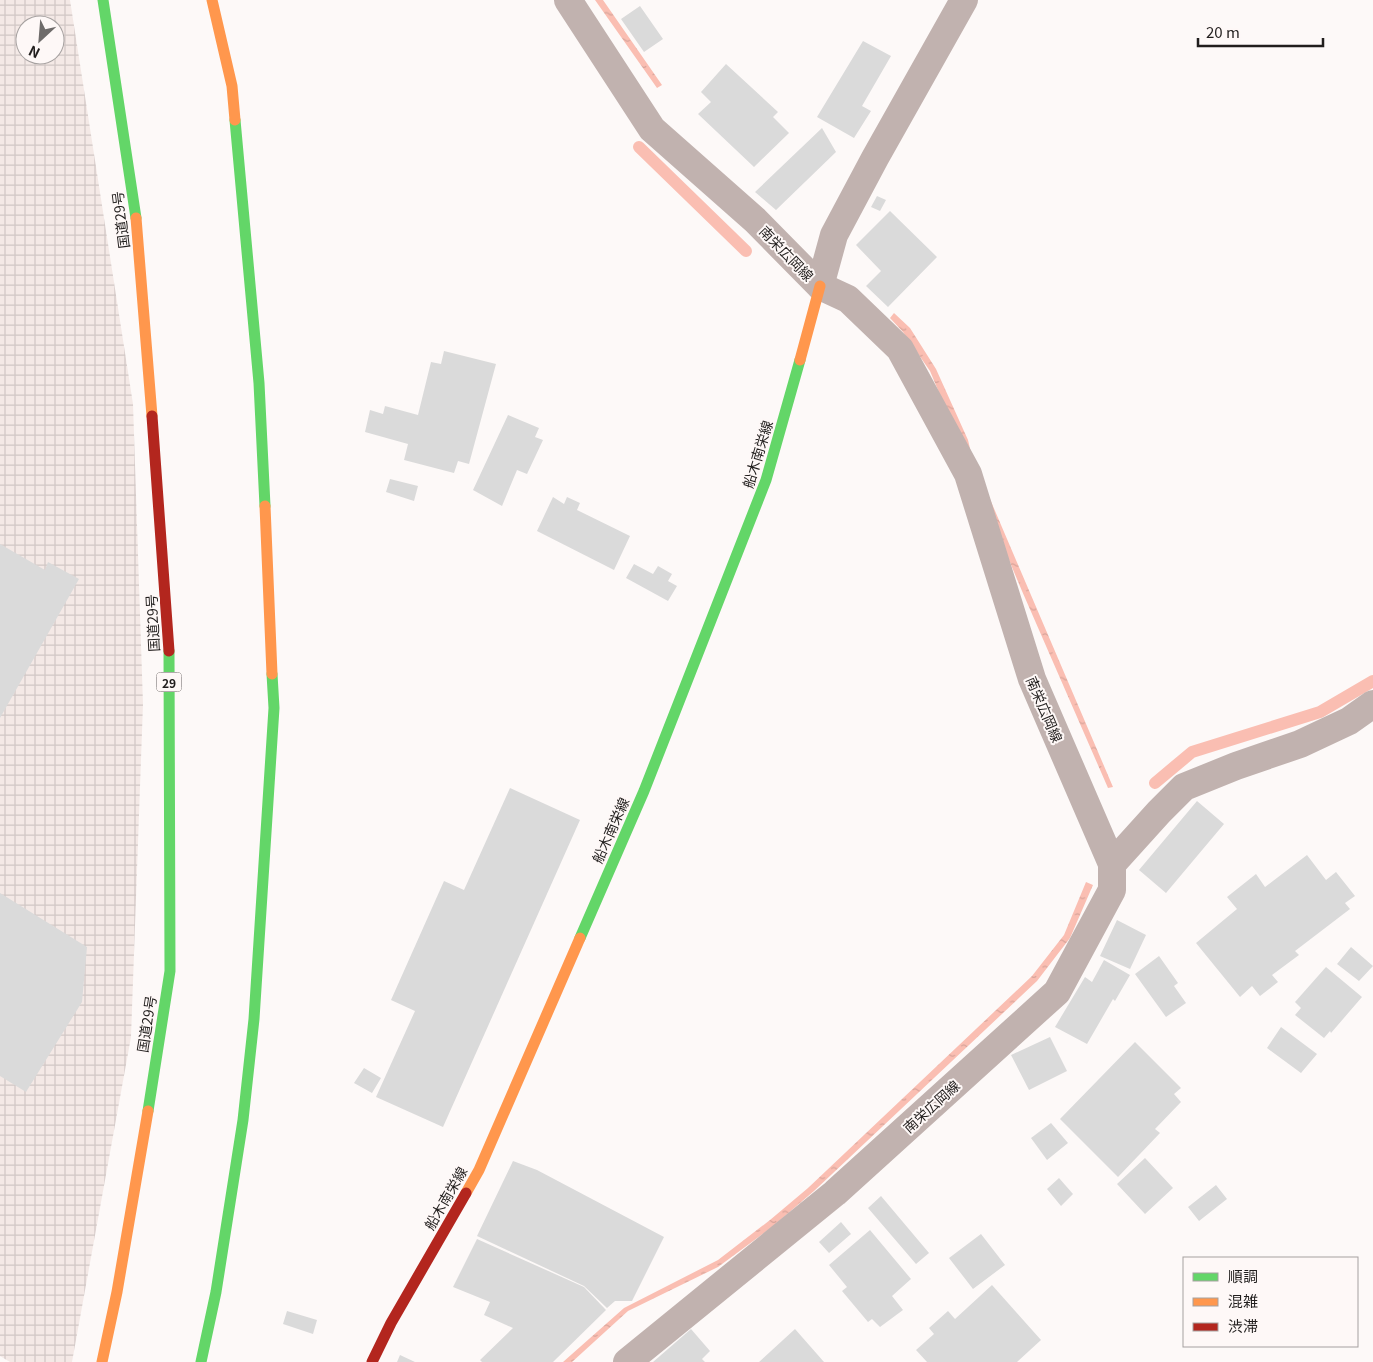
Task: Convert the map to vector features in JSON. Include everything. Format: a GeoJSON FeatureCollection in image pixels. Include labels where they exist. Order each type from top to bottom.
{"type":"FeatureCollection","features":[{"type":"Feature","properties":{"kind":"main road","name":"国道29号"},"geometry":{"type":"LineString","coordinates":[[102,1362],[117,1292],[170,971],[169,640],[136,222],[103,0]]}},
{"type":"Feature","properties":{"kind":"main road"},"geometry":{"type":"LineString","coordinates":[[201,1362],[216,1292],[243,1120],[254,1019],[274,708],[259,383],[232,86],[212,0]]}},
{"type":"Feature","properties":{"kind":"main road","name":"船木南栄線"},"geometry":{"type":"LineString","coordinates":[[372,1362],[392,1323],[479,1170],[644,791],[766,480],[820,286]]}},
{"type":"Feature","properties":{"kind":"street","name":"南栄広岡線"},"geometry":{"type":"LineString","coordinates":[[568,0],[652,129],[754,220],[820,286],[848,300],[900,349],[968,474],[1032,679],[1112,864],[1112,890],[1057,992],[835,1193],[627,1362]]}},
{"type":"Feature","properties":{"kind":"street"},"geometry":{"type":"LineString","coordinates":[[820,286],[834,235],[964,0]]}},
{"type":"Feature","properties":{"kind":"street"},"geometry":{"type":"LineString","coordinates":[[1112,864],[1184,787],[1236,766],[1300,744],[1349,721],[1373,704]]}},
{"type":"Feature","properties":{"kind":"shaded area"},"geometry":{"type":"Polygon","coordinates":[[[0,0],[70,0],[133,404],[143,704],[131,1037],[72,1362],[10,1362],[0,1356],[0,0]]]}},
{"type":"Feature","properties":{"kind":"water"},"geometry":{"type":"Polygon","coordinates":[[[595,0],[603,0],[662,85],[657,88],[595,0]]]}},
{"type":"Feature","properties":{"kind":"water"},"geometry":{"type":"Polygon","coordinates":[[[894,313],[910,328],[936,369],[968,440],[972,457],[1113,787],[1108,788],[1022,591],[930,371],[903,332],[890,318],[894,313]]]}},
{"type":"Feature","properties":{"kind":"water"},"geometry":{"type":"Polygon","coordinates":[[[1086,882],[1093,885],[1070,938],[1037,981],[814,1191],[772,1227],[718,1267],[628,1311],[572,1362],[563,1362],[624,1308],[718,1260],[808,1188],[1032,976],[1064,935],[1086,882]]]}},
{"type":"Feature","properties":{"kind":"building"},"geometry":{"type":"Polygon","coordinates":[[[640,6],[663,39],[644,52],[621,19],[640,6]]]}},
{"type":"Feature","properties":{"kind":"building"},"geometry":{"type":"Polygon","coordinates":[[[863,41],[891,56],[862,106],[871,111],[854,138],[817,117],[863,41]]]}},
{"type":"Feature","properties":{"kind":"building"},"geometry":{"type":"Polygon","coordinates":[[[726,64],[778,112],[773,117],[789,133],[754,167],[698,114],[711,102],[701,92],[726,64]]]}},
{"type":"Feature","properties":{"kind":"building"},"geometry":{"type":"Polygon","coordinates":[[[822,128],[836,152],[776,210],[755,192],[822,128]]]}},
{"type":"Feature","properties":{"kind":"building"},"geometry":{"type":"Polygon","coordinates":[[[877,196],[886,200],[880,211],[871,207],[877,196]]]}},
{"type":"Feature","properties":{"kind":"building"},"geometry":{"type":"Polygon","coordinates":[[[890,211],[937,257],[888,307],[866,286],[881,271],[856,245],[890,211]]]}},
{"type":"Feature","properties":{"kind":"building"},"geometry":{"type":"Polygon","coordinates":[[[444,351],[496,364],[469,464],[458,461],[454,473],[404,460],[408,444],[365,432],[370,410],[383,414],[385,406],[418,415],[431,362],[441,364],[444,351]]]}},
{"type":"Feature","properties":{"kind":"building"},"geometry":{"type":"Polygon","coordinates":[[[508,415],[539,428],[535,437],[543,440],[527,474],[517,470],[502,506],[473,490],[508,415]]]}},
{"type":"Feature","properties":{"kind":"building"},"geometry":{"type":"Polygon","coordinates":[[[390,479],[418,486],[414,501],[386,492],[390,479]]]}},
{"type":"Feature","properties":{"kind":"building"},"geometry":{"type":"Polygon","coordinates":[[[553,497],[564,504],[567,497],[580,503],[577,510],[630,536],[614,570],[537,531],[553,497]]]}},
{"type":"Feature","properties":{"kind":"building"},"geometry":{"type":"Polygon","coordinates":[[[0,544],[45,570],[48,562],[79,579],[0,718],[0,544]]]}},
{"type":"Feature","properties":{"kind":"building"},"geometry":{"type":"Polygon","coordinates":[[[634,564],[653,574],[658,566],[672,574],[668,581],[677,586],[668,601],[626,578],[634,564]]]}},
{"type":"Feature","properties":{"kind":"building"},"geometry":{"type":"Polygon","coordinates":[[[510,788],[580,820],[443,1127],[376,1097],[415,1011],[391,1000],[444,881],[464,890],[510,788]]]}},
{"type":"Feature","properties":{"kind":"building"},"geometry":{"type":"Polygon","coordinates":[[[1197,801],[1224,824],[1166,893],[1139,870],[1197,801]]]}},
{"type":"Feature","properties":{"kind":"building"},"geometry":{"type":"Polygon","coordinates":[[[1307,855],[1326,880],[1336,872],[1355,896],[1345,903],[1350,909],[1295,951],[1299,955],[1272,975],[1278,982],[1260,996],[1252,986],[1240,997],[1196,943],[1237,909],[1227,897],[1256,874],[1265,887],[1307,855]]]}},
{"type":"Feature","properties":{"kind":"building"},"geometry":{"type":"Polygon","coordinates":[[[0,893],[87,947],[82,1002],[26,1092],[0,1076],[0,893]]]}},
{"type":"Feature","properties":{"kind":"building"},"geometry":{"type":"Polygon","coordinates":[[[1117,920],[1146,935],[1130,969],[1100,956],[1117,920]]]}},
{"type":"Feature","properties":{"kind":"building"},"geometry":{"type":"Polygon","coordinates":[[[1351,947],[1373,966],[1359,981],[1337,964],[1351,947]]]}},
{"type":"Feature","properties":{"kind":"building"},"geometry":{"type":"Polygon","coordinates":[[[1159,956],[1178,983],[1174,986],[1186,1003],[1166,1017],[1135,974],[1159,956]]]}},
{"type":"Feature","properties":{"kind":"building"},"geometry":{"type":"Polygon","coordinates":[[[1104,960],[1130,975],[1115,1001],[1113,999],[1087,1044],[1055,1027],[1085,977],[1092,982],[1104,960]]]}},
{"type":"Feature","properties":{"kind":"building"},"geometry":{"type":"Polygon","coordinates":[[[1326,967],[1362,997],[1331,1033],[1330,1031],[1324,1038],[1295,1015],[1301,1008],[1295,1002],[1326,967]]]}},
{"type":"Feature","properties":{"kind":"building"},"geometry":{"type":"Polygon","coordinates":[[[1281,1027],[1317,1054],[1301,1073],[1267,1048],[1281,1027]]]}},
{"type":"Feature","properties":{"kind":"building"},"geometry":{"type":"Polygon","coordinates":[[[1050,1037],[1067,1071],[1029,1090],[1011,1055],[1050,1037]]]}},
{"type":"Feature","properties":{"kind":"building"},"geometry":{"type":"Polygon","coordinates":[[[1135,1042],[1181,1088],[1174,1094],[1181,1102],[1155,1129],[1160,1133],[1118,1177],[1060,1119],[1135,1042]]]}},
{"type":"Feature","properties":{"kind":"building"},"geometry":{"type":"Polygon","coordinates":[[[364,1068],[381,1078],[372,1093],[354,1083],[364,1068]]]}},
{"type":"Feature","properties":{"kind":"building"},"geometry":{"type":"Polygon","coordinates":[[[1051,1123],[1068,1143],[1047,1160],[1031,1138],[1051,1123]]]}},
{"type":"Feature","properties":{"kind":"building"},"geometry":{"type":"Polygon","coordinates":[[[1145,1158],[1173,1188],[1145,1214],[1117,1184],[1145,1158]]]}},
{"type":"Feature","properties":{"kind":"building"},"geometry":{"type":"Polygon","coordinates":[[[513,1161],[537,1170],[664,1237],[632,1301],[615,1301],[607,1308],[584,1286],[477,1236],[513,1161]]]}},
{"type":"Feature","properties":{"kind":"building"},"geometry":{"type":"Polygon","coordinates":[[[1059,1178],[1073,1194],[1061,1206],[1047,1189],[1059,1178]]]}},
{"type":"Feature","properties":{"kind":"building"},"geometry":{"type":"Polygon","coordinates":[[[1216,1185],[1227,1199],[1199,1221],[1188,1207],[1216,1185]]]}},
{"type":"Feature","properties":{"kind":"building"},"geometry":{"type":"Polygon","coordinates":[[[881,1196],[929,1253],[916,1264],[868,1208],[881,1196]]]}},
{"type":"Feature","properties":{"kind":"building"},"geometry":{"type":"Polygon","coordinates":[[[841,1222],[851,1234],[829,1253],[819,1242],[841,1222]]]}},
{"type":"Feature","properties":{"kind":"building"},"geometry":{"type":"Polygon","coordinates":[[[870,1230],[911,1279],[892,1296],[903,1310],[880,1327],[872,1319],[868,1322],[842,1291],[847,1287],[829,1265],[870,1230]]]}},
{"type":"Feature","properties":{"kind":"building"},"geometry":{"type":"Polygon","coordinates":[[[981,1234],[1005,1265],[973,1289],[949,1258],[981,1234]]]}},
{"type":"Feature","properties":{"kind":"building"},"geometry":{"type":"Polygon","coordinates":[[[477,1239],[584,1287],[606,1310],[553,1362],[482,1362],[480,1360],[513,1328],[484,1315],[490,1302],[453,1287],[477,1239]]]}},
{"type":"Feature","properties":{"kind":"building"},"geometry":{"type":"Polygon","coordinates":[[[992,1285],[1041,1340],[1017,1362],[927,1362],[916,1350],[934,1334],[929,1328],[948,1311],[955,1319],[992,1285]]]}},
{"type":"Feature","properties":{"kind":"building"},"geometry":{"type":"Polygon","coordinates":[[[287,1311],[317,1320],[313,1334],[283,1324],[287,1311]]]}},
{"type":"Feature","properties":{"kind":"building"},"geometry":{"type":"Polygon","coordinates":[[[691,1329],[710,1351],[702,1359],[705,1362],[653,1362],[691,1329]]]}},
{"type":"Feature","properties":{"kind":"building"},"geometry":{"type":"Polygon","coordinates":[[[795,1329],[824,1362],[759,1362],[795,1329]]]}},
{"type":"Feature","properties":{"kind":"building"},"geometry":{"type":"Polygon","coordinates":[[[400,1355],[415,1362],[397,1362],[400,1355]]]}},
{"type":"Feature","properties":{"kind":"waterway"},"geometry":{"type":"LineString","coordinates":[[639,147],[746,251]]}},
{"type":"Feature","properties":{"kind":"waterway"},"geometry":{"type":"LineString","coordinates":[[1155,783],[1192,752],[1320,712],[1373,681]]}},
{"type":"Feature","properties":{"kind":"traffic: fast"},"geometry":{"type":"LineString","coordinates":[[103,0],[136,218]]}},
{"type":"Feature","properties":{"kind":"traffic: fast"},"geometry":{"type":"LineString","coordinates":[[235,120],[259,383],[265,506]]}},
{"type":"Feature","properties":{"kind":"traffic: fast"},"geometry":{"type":"LineString","coordinates":[[580,938],[644,791],[766,480],[800,360]]}},
{"type":"Feature","properties":{"kind":"traffic: fast"},"geometry":{"type":"LineString","coordinates":[[148,1111],[170,971],[169,651]]}},
{"type":"Feature","properties":{"kind":"traffic: fast"},"geometry":{"type":"LineString","coordinates":[[201,1362],[216,1292],[243,1120],[254,1019],[274,708],[272,674]]}},
{"type":"Feature","properties":{"kind":"traffic: slow"},"geometry":{"type":"LineString","coordinates":[[212,0],[232,86],[235,120]]}},
{"type":"Feature","properties":{"kind":"traffic: slow"},"geometry":{"type":"LineString","coordinates":[[136,218],[152,416]]}},
{"type":"Feature","properties":{"kind":"traffic: slow"},"geometry":{"type":"LineString","coordinates":[[800,360],[820,286]]}},
{"type":"Feature","properties":{"kind":"traffic: slow"},"geometry":{"type":"LineString","coordinates":[[265,506],[272,674]]}},
{"type":"Feature","properties":{"kind":"traffic: slow"},"geometry":{"type":"LineString","coordinates":[[466,1193],[479,1170],[580,938]]}},
{"type":"Feature","properties":{"kind":"traffic: slow"},"geometry":{"type":"LineString","coordinates":[[102,1362],[117,1292],[148,1111]]}},
{"type":"Feature","properties":{"kind":"traffic: jam"},"geometry":{"type":"LineString","coordinates":[[152,416],[169,651]]}},
{"type":"Feature","properties":{"kind":"traffic: jam"},"geometry":{"type":"LineString","coordinates":[[372,1362],[391,1323],[466,1193]]}}]}
